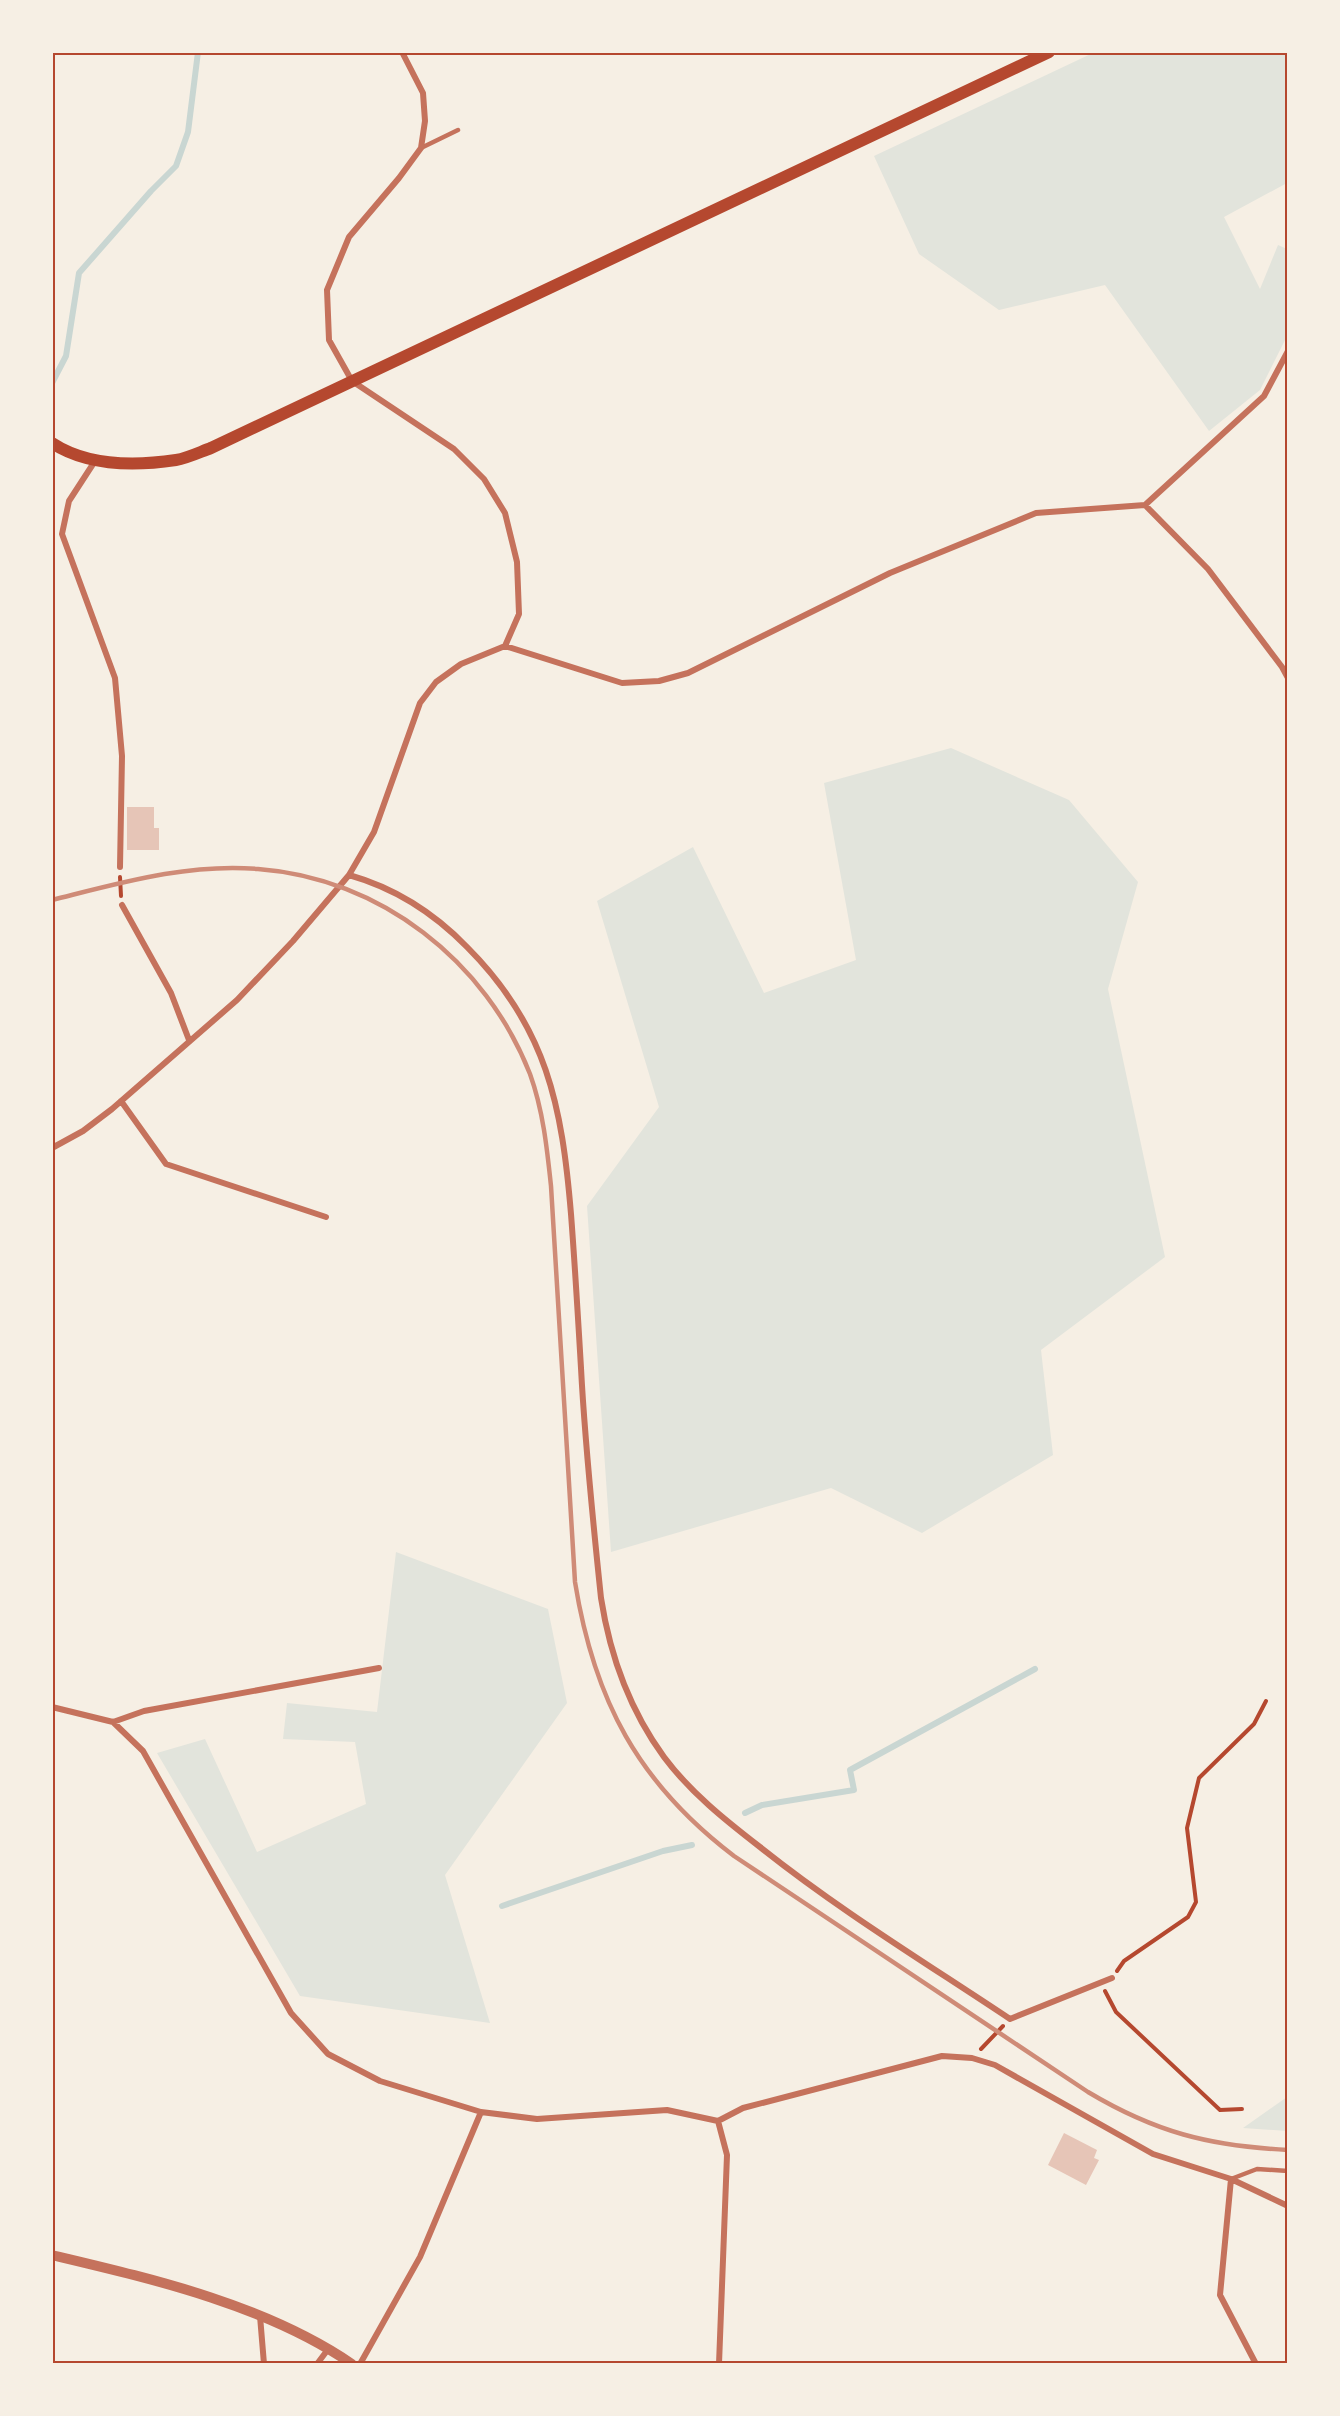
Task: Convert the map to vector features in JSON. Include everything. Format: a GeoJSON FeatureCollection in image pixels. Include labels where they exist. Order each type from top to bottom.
{"type":"FeatureCollection","features":[{"type":"Feature","properties":{"kind":"main road"},"geometry":{"type":"LineString","coordinates":[[52,443],[61,449],[95,460],[134,464],[178,460],[211,448],[1049,52]]}},
{"type":"Feature","properties":{"kind":"street"},"geometry":{"type":"LineString","coordinates":[[402,52],[423,93],[425,121],[421,148],[349,237],[327,290],[329,340],[352,381],[454,449],[484,480],[505,513],[517,562],[519,614],[504,646]]}},
{"type":"Feature","properties":{"kind":"street"},"geometry":{"type":"LineString","coordinates":[[52,1148],[83,1131],[121,1101],[237,1000],[293,941],[349,875],[374,832],[420,703],[436,682],[461,664],[504,646],[622,683],[659,681],[688,673],[890,573],[1036,513],[1144,505],[1264,396],[1287,351]]}},
{"type":"Feature","properties":{"kind":"street"},"geometry":{"type":"LineString","coordinates":[[95,460],[69,501],[62,534],[115,678],[122,756],[120,867]]}},
{"type":"Feature","properties":{"kind":"street"},"geometry":{"type":"LineString","coordinates":[[1144,505],[1208,569],[1282,667],[1287,678]]}},
{"type":"Feature","properties":{"kind":"street"},"geometry":{"type":"LineString","coordinates":[[349,875],[387,888],[410,901],[434,917],[475,955],[495,978],[518,1012],[540,1054],[558,1108],[567,1165],[583,1402],[601,1598],[612,1656],[622,1683],[649,1734],[665,1758],[704,1800],[781,1864],[1010,2019],[1112,1978]]}},
{"type":"Feature","properties":{"kind":"street"},"geometry":{"type":"LineString","coordinates":[[122,905],[171,993],[189,1040]]}},
{"type":"Feature","properties":{"kind":"street"},"geometry":{"type":"LineString","coordinates":[[121,1101],[166,1164],[326,1217]]}},
{"type":"Feature","properties":{"kind":"street"},"geometry":{"type":"LineString","coordinates":[[113,1722],[144,1711],[379,1668]]}},
{"type":"Feature","properties":{"kind":"street"},"geometry":{"type":"LineString","coordinates":[[52,1707],[113,1722],[143,1751],[291,2013],[328,2054],[380,2081],[481,2112],[537,2119],[668,2110],[718,2121],[743,2108],[942,2056],[972,2058],[995,2065],[1153,2154],[1231,2179],[1287,2206]]}},
{"type":"Feature","properties":{"kind":"street"},"geometry":{"type":"LineString","coordinates":[[360,2364],[420,2257],[481,2112]]}},
{"type":"Feature","properties":{"kind":"street"},"geometry":{"type":"LineString","coordinates":[[718,2121],[727,2155],[719,2364]]}},
{"type":"Feature","properties":{"kind":"street"},"geometry":{"type":"LineString","coordinates":[[1231,2179],[1220,2295],[1256,2364]]}},
{"type":"Feature","properties":{"kind":"street"},"geometry":{"type":"LineString","coordinates":[[52,2255],[153,2279],[260,2316],[329,2348],[352,2364]]}},
{"type":"Feature","properties":{"kind":"street"},"geometry":{"type":"LineString","coordinates":[[260,2316],[264,2364]]}},
{"type":"Feature","properties":{"kind":"street"},"geometry":{"type":"LineString","coordinates":[[317,2364],[329,2348]]}},
{"type":"Feature","properties":{"kind":"lane"},"geometry":{"type":"LineString","coordinates":[[421,148],[458,130]]}},
{"type":"Feature","properties":{"kind":"lane"},"geometry":{"type":"LineString","coordinates":[[1231,2179],[1257,2169],[1287,2171]]}},
{"type":"Feature","properties":{"kind":"path"},"geometry":{"type":"LineString","coordinates":[[120,867],[122,905]]}},
{"type":"Feature","properties":{"kind":"path"},"geometry":{"type":"LineString","coordinates":[[1112,1978],[1124,1961],[1188,1917],[1196,1902],[1187,1828],[1199,1778],[1254,1724],[1266,1701]]}},
{"type":"Feature","properties":{"kind":"path"},"geometry":{"type":"LineString","coordinates":[[1101,1982],[1116,2012],[1220,2110],[1242,2109]]}},
{"type":"Feature","properties":{"kind":"path"},"geometry":{"type":"LineString","coordinates":[[972,2058],[1010,2019]]}},
{"type":"Feature","properties":{"kind":"shaded area"},"geometry":{"type":"Polygon","coordinates":[[[1095,52],[1287,53],[1287,183],[1224,217],[1260,289],[1278,245],[1287,249],[1287,336],[1260,390],[1209,431],[1105,285],[999,310],[919,254],[874,156],[1095,52]]]}},
{"type":"Feature","properties":{"kind":"shaded area"},"geometry":{"type":"Polygon","coordinates":[[[951,748],[1069,800],[1138,882],[1108,989],[1165,1257],[1041,1350],[1053,1455],[922,1533],[831,1488],[611,1552],[587,1206],[659,1107],[597,901],[693,847],[764,993],[856,960],[824,783],[951,748]]]}},
{"type":"Feature","properties":{"kind":"shaded area"},"geometry":{"type":"Polygon","coordinates":[[[396,1552],[548,1609],[567,1703],[445,1875],[490,2023],[300,1996],[157,1753],[205,1739],[257,1852],[366,1804],[355,1742],[283,1739],[287,1703],[377,1712],[396,1552]]]}},
{"type":"Feature","properties":{"kind":"shaded area"},"geometry":{"type":"Polygon","coordinates":[[[1287,2097],[1287,2131],[1243,2128],[1287,2097]]]}},
{"type":"Feature","properties":{"kind":"building"},"geometry":{"type":"Polygon","coordinates":[[[127,807],[154,807],[154,828],[159,828],[159,850],[127,850],[127,807]]]}},
{"type":"Feature","properties":{"kind":"building"},"geometry":{"type":"Polygon","coordinates":[[[1064,2133],[1097,2150],[1094,2158],[1099,2160],[1086,2185],[1048,2165],[1064,2133]]]}},
{"type":"Feature","properties":{"kind":"waterway"},"geometry":{"type":"LineString","coordinates":[[52,383],[66,356],[79,273],[176,166],[188,132],[198,52]]}},
{"type":"Feature","properties":{"kind":"waterway"},"geometry":{"type":"LineString","coordinates":[[745,1813],[762,1805],[854,1790],[850,1770],[1035,1669]]}},
{"type":"Feature","properties":{"kind":"waterway"},"geometry":{"type":"LineString","coordinates":[[502,1906],[663,1851],[692,1845]]}},
{"type":"Feature","properties":{"kind":"railway"},"geometry":{"type":"LineString","coordinates":[[52,900],[103,887],[180,872],[206,869],[258,869],[303,876],[346,889],[386,908],[423,933],[457,962],[486,996],[511,1033],[530,1074],[538,1101],[551,1186],[575,1582],[583,1625],[608,1701],[626,1736],[647,1768],[671,1799],[700,1828],[734,1856],[1088,2092],[1136,2117],[1184,2135],[1233,2145],[1288,2150]]}}]}
